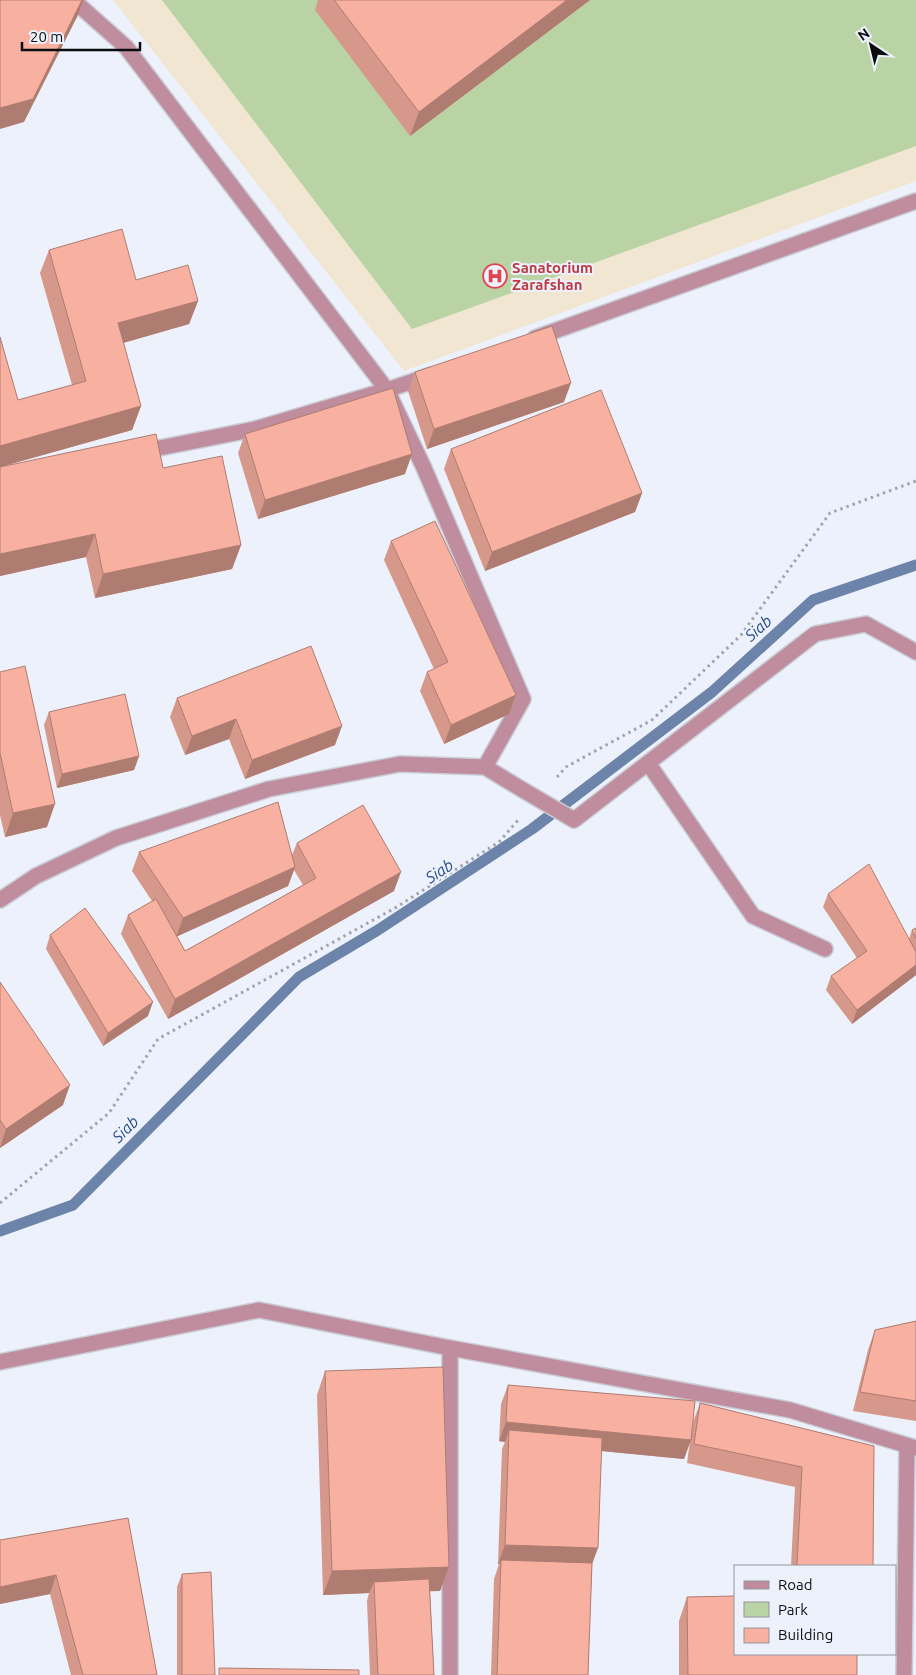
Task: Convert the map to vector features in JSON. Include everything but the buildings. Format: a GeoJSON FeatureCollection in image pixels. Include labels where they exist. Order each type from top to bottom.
{"type":"FeatureCollection","features":[{"type":"Feature","properties":{"kind":"street"},"geometry":{"type":"LineString","coordinates":[[73,0],[126,47],[387,390],[424,468],[523,699],[485,767]]}},
{"type":"Feature","properties":{"kind":"street"},"geometry":{"type":"LineString","coordinates":[[525,342],[916,201]]}},
{"type":"Feature","properties":{"kind":"street"},"geometry":{"type":"LineString","coordinates":[[123,455],[256,429],[387,390],[442,371]]}},
{"type":"Feature","properties":{"kind":"street"},"geometry":{"type":"LineString","coordinates":[[0,900],[36,876],[116,838],[269,789],[400,764],[485,767],[574,820],[816,634],[866,624],[916,652]]}},
{"type":"Feature","properties":{"kind":"street"},"geometry":{"type":"LineString","coordinates":[[648,763],[753,916],[825,949]]}},
{"type":"Feature","properties":{"kind":"street"},"geometry":{"type":"LineString","coordinates":[[0,1362],[259,1310],[450,1348],[790,1410],[911,1447],[904,1675]]}},
{"type":"Feature","properties":{"kind":"street"},"geometry":{"type":"LineString","coordinates":[[450,1348],[450,1675]]}},
{"type":"Feature","properties":{"kind":"path"},"geometry":{"type":"LineString","coordinates":[[554,780],[566,767],[652,720],[741,636],[830,513],[916,481]]}},
{"type":"Feature","properties":{"kind":"path"},"geometry":{"type":"LineString","coordinates":[[0,1203],[108,1113],[158,1039],[395,908],[499,842],[523,815]]}},
{"type":"Feature","properties":{"kind":"shaded area","name":"Sanatorium Zarafshan"},"geometry":{"type":"Polygon","coordinates":[[[113,0],[916,0],[916,181],[404,371],[113,0]]]}},
{"type":"Feature","properties":{"kind":"green space","name":"Sanatorium Zarafshan"},"geometry":{"type":"Polygon","coordinates":[[[162,0],[916,0],[916,146],[412,329],[162,0]]]}},
{"type":"Feature","properties":{"kind":"waterway","name":"Siab"},"geometry":{"type":"LineString","coordinates":[[0,1231],[73,1205],[299,977],[378,930],[532,829],[712,692],[813,600],[916,565]]}},
{"type":"Feature","properties":{"kind":"place","name":"Sanatorium Zarafshan"},"geometry":{"type":"Point","coordinates":[495,276]}}]}
